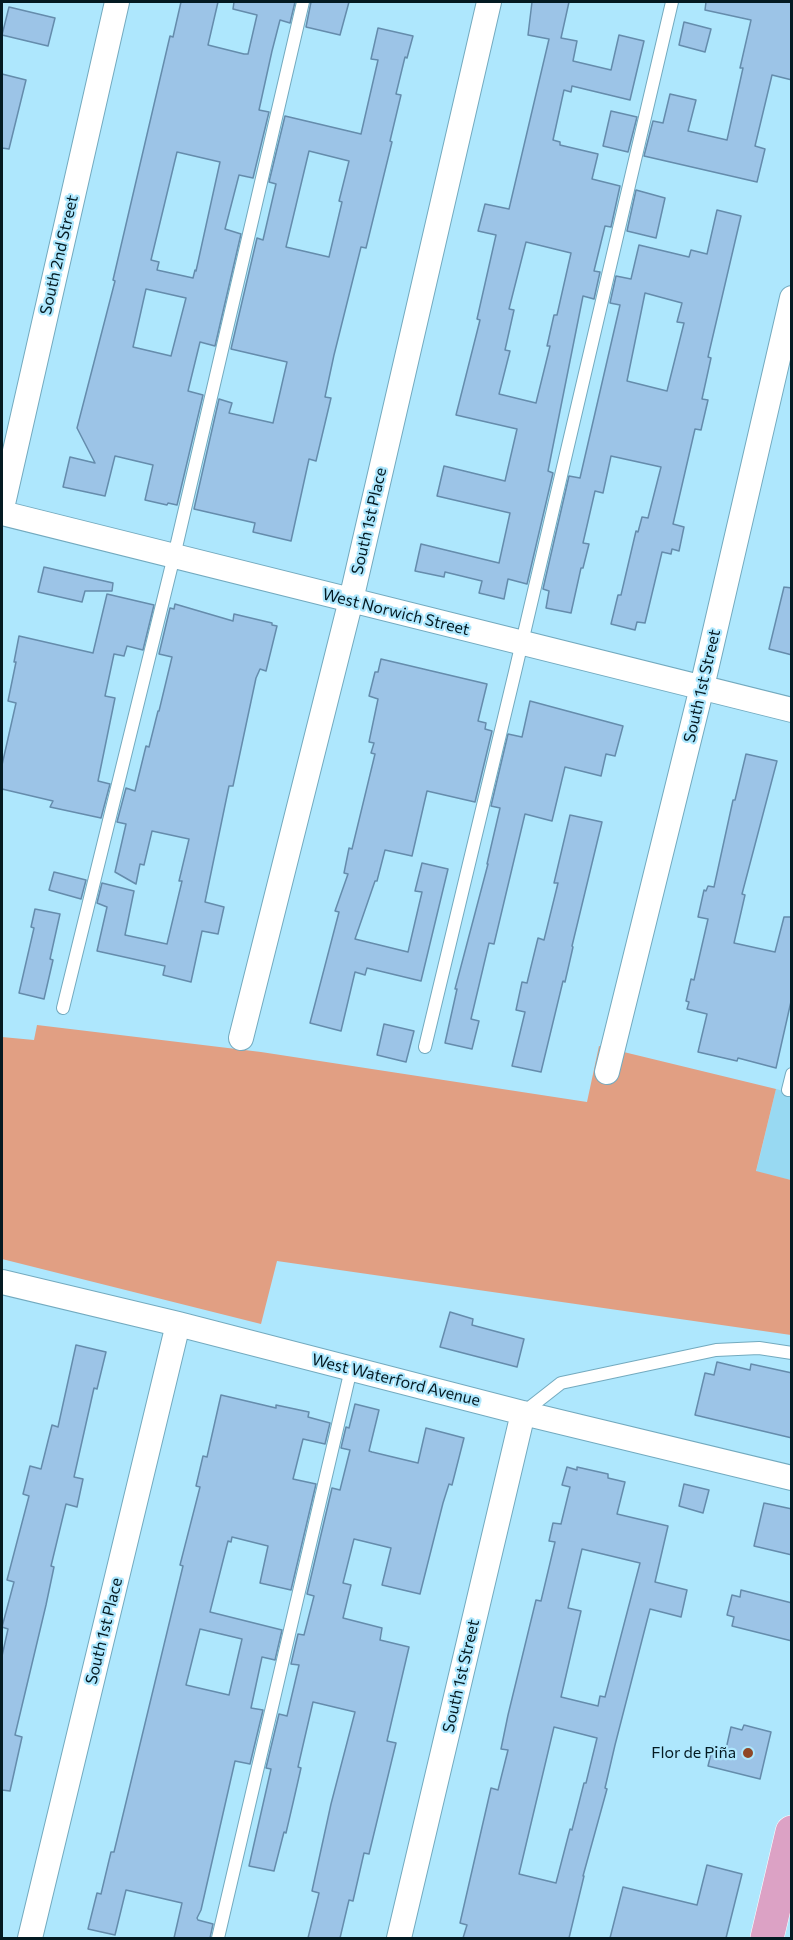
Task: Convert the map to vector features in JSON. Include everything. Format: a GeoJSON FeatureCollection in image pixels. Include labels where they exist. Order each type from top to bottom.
{"type":"FeatureCollection","features":[{"type":"Feature","properties":{"kind":"main road"},"geometry":{"type":"LineString","coordinates":[[767,1938],[792,1832]]}},
{"type":"Feature","properties":{"kind":"street","name":"South 2nd Street"},"geometry":{"type":"LineString","coordinates":[[2,508],[117,2]]}},
{"type":"Feature","properties":{"kind":"street","name":"South 1st Place"},"geometry":{"type":"LineString","coordinates":[[241,1038],[351,600],[489,2]]}},
{"type":"Feature","properties":{"kind":"street","name":"South 1st Street"},"geometry":{"type":"LineString","coordinates":[[607,1072],[702,687],[792,298]]}},
{"type":"Feature","properties":{"kind":"street","name":"West Norwich Street"},"geometry":{"type":"LineString","coordinates":[[2,513],[792,710]]}},
{"type":"Feature","properties":{"kind":"street","name":"West Waterford Avenue"},"geometry":{"type":"LineString","coordinates":[[2,1282],[792,1478]]}},
{"type":"Feature","properties":{"kind":"street","name":"South 1st Place"},"geometry":{"type":"LineString","coordinates":[[30,1938],[178,1324]]}},
{"type":"Feature","properties":{"kind":"street","name":"South 1st Street"},"geometry":{"type":"LineString","coordinates":[[399,1938],[523,1413]]}},
{"type":"Feature","properties":{"kind":"lane"},"geometry":{"type":"LineString","coordinates":[[63,1008],[174,556],[303,2]]}},
{"type":"Feature","properties":{"kind":"lane"},"geometry":{"type":"LineString","coordinates":[[424,1047],[522,643],[672,2]]}},
{"type":"Feature","properties":{"kind":"lane"},"geometry":{"type":"LineString","coordinates":[[788,1090],[792,1074]]}},
{"type":"Feature","properties":{"kind":"lane"},"geometry":{"type":"LineString","coordinates":[[523,1413],[561,1383],[716,1350],[759,1348],[792,1353]]}},
{"type":"Feature","properties":{"kind":"lane"},"geometry":{"type":"LineString","coordinates":[[218,1938],[351,1369]]}},
{"type":"Feature","properties":{"kind":"shaded area"},"geometry":{"type":"Polygon","coordinates":[[[37,1025],[261,1052],[587,1102],[599,1046],[776,1089],[756,1171],[791,1180],[791,1335],[277,1261],[261,1324],[2,1259],[2,1037],[34,1040],[37,1025]]]}},
{"type":"Feature","properties":{"kind":"shaded area"},"geometry":{"type":"Polygon","coordinates":[[[776,1089],[791,1093],[791,1180],[756,1172],[776,1089]]]}},
{"type":"Feature","properties":{"kind":"building"},"geometry":{"type":"Polygon","coordinates":[[[181,2],[218,2],[208,45],[248,54],[257,15],[233,9],[234,2],[295,2],[290,23],[280,20],[272,51],[259,110],[269,112],[253,178],[239,175],[225,229],[241,234],[215,346],[200,342],[188,391],[203,395],[177,505],[168,503],[167,505],[145,500],[153,465],[115,456],[105,496],[63,487],[70,457],[95,463],[77,428],[115,281],[113,280],[170,36],[173,37],[181,2]],[[177,152],[151,260],[159,262],[157,270],[193,278],[220,162],[177,152]],[[146,289],[133,347],[171,356],[186,298],[146,289]]]}},
{"type":"Feature","properties":{"kind":"building"},"geometry":{"type":"Polygon","coordinates":[[[311,2],[349,2],[340,35],[306,27],[311,2]]]}},
{"type":"Feature","properties":{"kind":"building"},"geometry":{"type":"Polygon","coordinates":[[[532,2],[569,2],[561,38],[577,41],[573,61],[611,70],[619,35],[644,41],[630,100],[572,86],[571,92],[564,90],[553,140],[560,142],[560,145],[598,154],[592,179],[620,186],[611,227],[605,226],[594,271],[600,272],[594,299],[583,296],[548,471],[553,473],[527,584],[508,579],[504,599],[479,593],[482,581],[445,572],[444,577],[415,571],[421,544],[499,563],[510,513],[437,496],[444,466],[505,481],[517,429],[456,415],[480,320],[477,319],[496,235],[478,231],[485,204],[509,209],[549,39],[528,35],[532,2]],[[526,242],[509,309],[514,310],[505,350],[510,351],[499,394],[536,403],[550,346],[547,346],[554,315],[557,315],[571,253],[526,242]]]}},
{"type":"Feature","properties":{"kind":"building"},"geometry":{"type":"Polygon","coordinates":[[[706,2],[792,2],[792,80],[772,75],[755,146],[765,149],[757,182],[644,156],[653,121],[663,123],[670,94],[696,100],[688,131],[727,140],[751,20],[705,10],[706,2]]]}},
{"type":"Feature","properties":{"kind":"building"},"geometry":{"type":"Polygon","coordinates":[[[9,7],[55,18],[48,46],[2,35],[9,7]]]}},
{"type":"Feature","properties":{"kind":"building"},"geometry":{"type":"Polygon","coordinates":[[[684,22],[711,29],[705,52],[679,45],[684,22]]]}},
{"type":"Feature","properties":{"kind":"building"},"geometry":{"type":"Polygon","coordinates":[[[378,28],[413,36],[396,94],[401,95],[390,141],[392,142],[366,248],[361,247],[334,355],[325,397],[331,398],[316,461],[309,459],[291,541],[253,532],[255,523],[194,509],[219,399],[232,403],[229,413],[273,423],[287,362],[231,349],[257,238],[263,240],[276,184],[269,182],[285,116],[361,134],[378,60],[371,59],[378,28]],[[309,151],[286,247],[329,257],[349,161],[309,151]]]}},
{"type":"Feature","properties":{"kind":"building"},"geometry":{"type":"Polygon","coordinates":[[[2,74],[26,80],[9,149],[2,148],[2,74]]]}},
{"type":"Feature","properties":{"kind":"building"},"geometry":{"type":"Polygon","coordinates":[[[611,111],[637,117],[628,152],[603,146],[611,111]]]}},
{"type":"Feature","properties":{"kind":"building"},"geometry":{"type":"Polygon","coordinates":[[[636,190],[665,198],[656,238],[627,231],[636,190]]]}},
{"type":"Feature","properties":{"kind":"building"},"geometry":{"type":"Polygon","coordinates":[[[717,210],[741,216],[708,357],[711,358],[702,399],[708,400],[701,430],[695,429],[673,524],[684,527],[679,551],[672,549],[671,554],[662,552],[645,623],[637,622],[635,630],[611,624],[618,595],[621,595],[636,531],[638,532],[642,517],[648,518],[661,467],[611,456],[603,493],[595,491],[583,543],[589,544],[571,613],[546,608],[549,591],[543,589],[569,476],[580,478],[620,305],[610,303],[616,276],[631,279],[639,245],[689,257],[691,250],[707,254],[717,210]],[[645,293],[627,381],[667,391],[684,323],[677,322],[682,303],[645,293]]]}},
{"type":"Feature","properties":{"kind":"building"},"geometry":{"type":"Polygon","coordinates":[[[44,567],[113,583],[112,591],[85,591],[82,602],[38,592],[44,567]]]}},
{"type":"Feature","properties":{"kind":"building"},"geometry":{"type":"Polygon","coordinates":[[[784,587],[792,588],[792,655],[769,649],[784,587]]]}},
{"type":"Feature","properties":{"kind":"building"},"geometry":{"type":"Polygon","coordinates":[[[107,594],[154,605],[143,650],[127,646],[124,656],[114,654],[105,696],[115,698],[98,781],[110,784],[101,818],[50,807],[53,801],[2,789],[2,765],[16,703],[8,701],[19,636],[93,653],[107,594]]]}},
{"type":"Feature","properties":{"kind":"building"},"geometry":{"type":"Polygon","coordinates":[[[175,604],[233,621],[234,614],[277,626],[266,671],[260,669],[256,678],[233,786],[229,786],[205,902],[224,907],[218,934],[202,931],[191,982],[163,975],[165,966],[97,951],[107,907],[97,903],[102,883],[134,891],[125,935],[167,944],[182,881],[179,881],[189,839],[152,831],[144,865],[140,864],[136,884],[115,872],[126,824],[117,822],[126,788],[135,791],[146,746],[149,747],[159,711],[172,657],[159,654],[170,608],[174,609],[175,604]]]}},
{"type":"Feature","properties":{"kind":"building"},"geometry":{"type":"Polygon","coordinates":[[[381,659],[487,684],[478,721],[486,723],[485,729],[492,731],[475,802],[427,791],[412,856],[385,850],[377,881],[375,881],[355,939],[408,952],[422,892],[415,891],[422,863],[448,869],[421,981],[367,968],[365,975],[355,972],[341,1031],[310,1023],[339,912],[335,911],[348,874],[344,873],[349,848],[352,849],[375,754],[371,753],[374,743],[369,742],[378,699],[369,696],[381,659]]]}},
{"type":"Feature","properties":{"kind":"building"},"geometry":{"type":"Polygon","coordinates":[[[530,701],[623,726],[615,756],[606,754],[601,776],[565,767],[552,821],[525,814],[494,944],[489,943],[471,1019],[479,1021],[472,1049],[445,1043],[457,989],[455,989],[488,864],[500,808],[491,806],[508,734],[522,737],[530,701]]]}},
{"type":"Feature","properties":{"kind":"building"},"geometry":{"type":"Polygon","coordinates":[[[746,754],[777,761],[742,894],[745,895],[734,943],[775,952],[784,917],[792,917],[792,997],[776,1068],[738,1058],[737,1061],[698,1052],[707,1014],[687,1009],[689,1002],[686,1001],[691,979],[694,980],[708,919],[698,917],[704,890],[706,891],[708,886],[714,887],[733,800],[735,800],[746,754]]]}},
{"type":"Feature","properties":{"kind":"building"},"geometry":{"type":"Polygon","coordinates":[[[570,815],[602,822],[565,982],[563,981],[541,1072],[512,1066],[525,1012],[516,1010],[522,982],[527,983],[538,938],[544,940],[558,883],[554,883],[570,815]]]}},
{"type":"Feature","properties":{"kind":"building"},"geometry":{"type":"Polygon","coordinates":[[[54,872],[86,880],[81,899],[49,890],[54,872]]]}},
{"type":"Feature","properties":{"kind":"building"},"geometry":{"type":"Polygon","coordinates":[[[35,909],[60,914],[44,999],[19,993],[34,928],[31,927],[35,909]]]}},
{"type":"Feature","properties":{"kind":"building"},"geometry":{"type":"Polygon","coordinates":[[[384,1024],[414,1031],[406,1062],[377,1055],[384,1024]]]}},
{"type":"Feature","properties":{"kind":"building"},"geometry":{"type":"Polygon","coordinates":[[[450,1312],[473,1319],[472,1325],[524,1339],[517,1367],[440,1347],[450,1312]]]}},
{"type":"Feature","properties":{"kind":"building"},"geometry":{"type":"Polygon","coordinates":[[[76,1345],[106,1352],[97,1389],[94,1388],[74,1477],[83,1479],[77,1507],[66,1504],[51,1566],[54,1567],[46,1605],[15,1735],[22,1737],[10,1791],[2,1790],[2,1656],[8,1629],[2,1627],[14,1582],[7,1580],[29,1496],[23,1494],[30,1466],[41,1469],[52,1425],[58,1427],[76,1345]]]}},
{"type":"Feature","properties":{"kind":"building"},"geometry":{"type":"Polygon","coordinates":[[[717,1362],[750,1370],[751,1364],[792,1373],[792,1438],[695,1415],[705,1373],[714,1375],[717,1362]]]}},
{"type":"Feature","properties":{"kind":"building"},"geometry":{"type":"Polygon","coordinates":[[[221,1395],[276,1408],[276,1405],[309,1412],[308,1417],[330,1423],[325,1444],[303,1439],[293,1479],[316,1484],[291,1590],[260,1583],[268,1546],[232,1537],[231,1542],[228,1541],[210,1612],[282,1630],[275,1660],[262,1657],[251,1708],[263,1710],[250,1764],[235,1761],[201,1910],[197,1918],[213,1924],[210,1938],[174,1938],[182,1903],[126,1890],[115,1935],[88,1929],[97,1893],[101,1894],[111,1852],[114,1852],[183,1566],[180,1565],[200,1487],[196,1486],[203,1456],[207,1457],[221,1395]],[[200,1629],[186,1685],[229,1695],[242,1639],[200,1629]]]}},
{"type":"Feature","properties":{"kind":"building"},"geometry":{"type":"Polygon","coordinates":[[[355,1404],[379,1410],[369,1451],[372,1452],[418,1463],[426,1428],[464,1438],[452,1485],[449,1484],[443,1503],[420,1594],[382,1585],[391,1548],[354,1539],[343,1583],[351,1585],[343,1618],[382,1628],[380,1640],[409,1647],[387,1741],[396,1743],[369,1854],[364,1853],[353,1901],[349,1900],[340,1938],[308,1938],[319,1893],[312,1891],[331,1804],[355,1712],[313,1702],[298,1767],[301,1768],[293,1803],[274,1871],[249,1866],[271,1769],[266,1768],[279,1714],[287,1716],[299,1665],[291,1664],[298,1634],[304,1635],[314,1596],[307,1594],[332,1488],[340,1490],[350,1450],[341,1448],[355,1404]]]}},
{"type":"Feature","properties":{"kind":"building"},"geometry":{"type":"Polygon","coordinates":[[[567,1467],[608,1474],[608,1478],[625,1482],[617,1514],[668,1526],[655,1582],[687,1590],[681,1617],[650,1609],[569,1938],[463,1938],[467,1925],[460,1923],[491,1788],[498,1790],[508,1750],[501,1749],[536,1600],[541,1601],[555,1542],[549,1541],[553,1523],[561,1524],[570,1487],[562,1485],[567,1467]],[[582,1549],[568,1608],[581,1611],[561,1697],[598,1706],[600,1696],[605,1697],[640,1563],[582,1549]],[[554,1727],[519,1874],[556,1883],[597,1738],[554,1727]]]}},
{"type":"Feature","properties":{"kind":"building"},"geometry":{"type":"Polygon","coordinates":[[[684,1484],[709,1490],[703,1513],[679,1506],[684,1484]]]}},
{"type":"Feature","properties":{"kind":"building"},"geometry":{"type":"Polygon","coordinates":[[[764,1503],[792,1509],[792,1555],[754,1546],[764,1503]]]}},
{"type":"Feature","properties":{"kind":"building"},"geometry":{"type":"Polygon","coordinates":[[[741,1590],[792,1603],[792,1641],[732,1626],[734,1617],[727,1615],[732,1595],[740,1597],[741,1590]]]}},
{"type":"Feature","properties":{"kind":"building"},"geometry":{"type":"Polygon","coordinates":[[[744,1725],[771,1732],[760,1779],[708,1766],[713,1746],[726,1749],[731,1727],[742,1730],[744,1725]]]}},
{"type":"Feature","properties":{"kind":"building"},"geometry":{"type":"Polygon","coordinates":[[[707,1865],[742,1874],[726,1938],[610,1938],[623,1887],[697,1905],[707,1865]]]}},
{"type":"Feature","properties":{"kind":"place","name":"Flor de Piña"},"geometry":{"type":"Point","coordinates":[748,1753]}}]}
